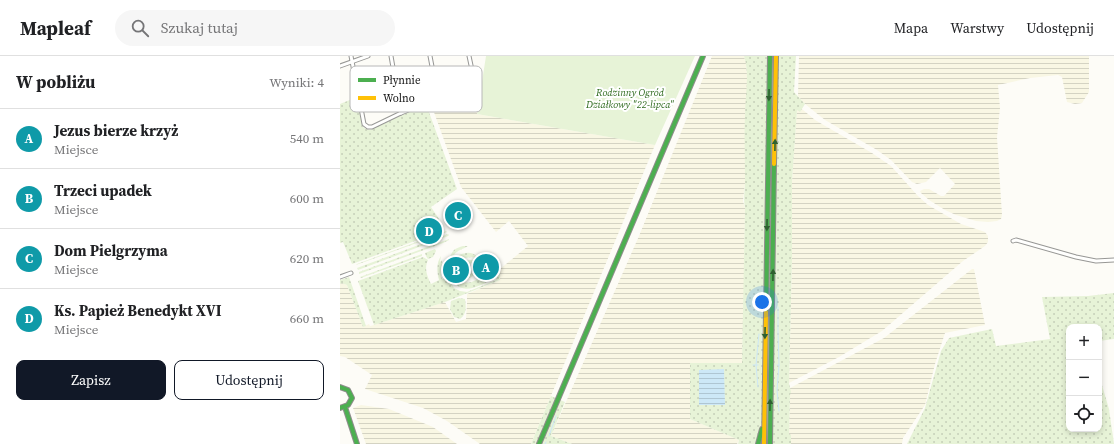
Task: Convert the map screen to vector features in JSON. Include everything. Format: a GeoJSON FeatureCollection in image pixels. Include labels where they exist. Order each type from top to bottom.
{"type":"FeatureCollection","features":[{"type":"Feature","properties":{"kind":"main road"},"geometry":{"type":"LineString","coordinates":[[540,443],[702,56]]}},
{"type":"Feature","properties":{"kind":"main road"},"geometry":{"type":"LineString","coordinates":[[764,444],[770,56]]}},
{"type":"Feature","properties":{"kind":"main road"},"geometry":{"type":"LineString","coordinates":[[770,444],[776,56]]}},
{"type":"Feature","properties":{"kind":"main road"},"geometry":{"type":"LineString","coordinates":[[340,387],[347,389],[351,394],[351,402],[345,407],[340,408]]}},
{"type":"Feature","properties":{"kind":"main road"},"geometry":{"type":"LineString","coordinates":[[345,407],[358,444]]}},
{"type":"Feature","properties":{"kind":"main road"},"geometry":{"type":"LineString","coordinates":[[758,444],[764,418]]}},
{"type":"Feature","properties":{"kind":"street"},"geometry":{"type":"LineString","coordinates":[[351,56],[353,66]]}},
{"type":"Feature","properties":{"kind":"street"},"geometry":{"type":"LineString","coordinates":[[340,66],[368,56]]}},
{"type":"Feature","properties":{"kind":"street"},"geometry":{"type":"LineString","coordinates":[[391,56],[393,66]]}},
{"type":"Feature","properties":{"kind":"street"},"geometry":{"type":"LineString","coordinates":[[430,56],[432,66]]}},
{"type":"Feature","properties":{"kind":"street"},"geometry":{"type":"LineString","coordinates":[[469,56],[471,66]]}},
{"type":"Feature","properties":{"kind":"street"},"geometry":{"type":"LineString","coordinates":[[362,112],[364,124],[368,127],[372,127],[401,113]]}},
{"type":"Feature","properties":{"kind":"street"},"geometry":{"type":"LineString","coordinates":[[1013,241],[1016,240],[1076,257],[1096,261],[1114,260]]}},
{"type":"Feature","properties":{"kind":"street"},"geometry":{"type":"LineString","coordinates":[[340,277],[351,273]]}},
{"type":"Feature","properties":{"kind":"shaded area"},"geometry":{"type":"Polygon","coordinates":[[[712,56],[744,56],[746,63],[748,85],[745,114],[745,183],[743,201],[745,208],[742,363],[690,363],[690,419],[739,440],[737,444],[572,444],[551,436],[639,236],[712,56]]]}},
{"type":"Feature","properties":{"kind":"shaded area"},"geometry":{"type":"Polygon","coordinates":[[[799,56],[1089,56],[1089,92],[1082,103],[1075,104],[1067,102],[1062,77],[1058,75],[1030,78],[998,85],[1000,108],[997,137],[1002,215],[1001,219],[997,221],[976,221],[945,210],[921,193],[920,191],[924,189],[929,189],[941,196],[944,196],[955,184],[940,168],[926,182],[917,184],[912,182],[891,160],[877,150],[825,120],[805,104],[798,96],[799,56]]]}},
{"type":"Feature","properties":{"kind":"shaded area"},"geometry":{"type":"Polygon","coordinates":[[[797,109],[800,111],[802,109],[815,120],[872,153],[891,166],[928,205],[961,224],[985,232],[988,236],[988,242],[985,246],[963,261],[882,331],[839,357],[789,383],[792,181],[797,109]]]}},
{"type":"Feature","properties":{"kind":"shaded area"},"geometry":{"type":"Polygon","coordinates":[[[434,112],[477,112],[477,114],[655,145],[531,444],[480,444],[447,421],[423,408],[365,389],[372,375],[345,357],[340,356],[340,284],[342,283],[347,285],[363,327],[369,324],[370,326],[374,325],[445,302],[456,322],[466,319],[467,294],[500,280],[500,269],[528,246],[509,221],[496,232],[461,187],[434,112]]]}},
{"type":"Feature","properties":{"kind":"shaded area"},"geometry":{"type":"Polygon","coordinates":[[[972,269],[974,269],[985,325],[945,333],[935,364],[925,405],[903,438],[902,444],[791,444],[791,435],[789,435],[790,388],[884,338],[972,269]]]}},
{"type":"Feature","properties":{"kind":"shaded area"},"geometry":{"type":"Polygon","coordinates":[[[361,405],[389,409],[433,427],[457,444],[366,444],[353,408],[361,405]]]}},
{"type":"Feature","properties":{"kind":"green space","name":"Rodzinny Ogród Działkowy \"22-lipca\""},"geometry":{"type":"Polygon","coordinates":[[[486,56],[695,56],[655,145],[477,114],[477,112],[482,112],[482,82],[486,56]]]}},
{"type":"Feature","properties":{"kind":"green space"},"geometry":{"type":"Polygon","coordinates":[[[744,56],[796,56],[794,92],[805,104],[800,112],[797,110],[792,181],[789,383],[791,392],[789,434],[791,435],[791,444],[738,444],[739,440],[690,419],[690,363],[742,363],[745,123],[747,78],[744,56]]]}},
{"type":"Feature","properties":{"kind":"green space"},"geometry":{"type":"Polygon","coordinates":[[[350,100],[350,112],[360,112],[362,125],[364,128],[370,130],[409,112],[429,112],[457,189],[431,207],[439,219],[437,223],[440,229],[445,230],[352,264],[343,242],[340,243],[340,104],[350,100]]]}},
{"type":"Feature","properties":{"kind":"green space"},"geometry":{"type":"Polygon","coordinates":[[[446,231],[447,232],[356,265],[357,264],[446,231]]]}},
{"type":"Feature","properties":{"kind":"green space"},"geometry":{"type":"Polygon","coordinates":[[[448,234],[448,236],[358,270],[357,268],[448,234]]]}},
{"type":"Feature","properties":{"kind":"green space"},"geometry":{"type":"Polygon","coordinates":[[[449,239],[443,243],[359,274],[359,272],[449,239]]]}},
{"type":"Feature","properties":{"kind":"green space"},"geometry":{"type":"Polygon","coordinates":[[[468,246],[455,253],[451,261],[453,274],[462,282],[468,283],[475,281],[482,275],[483,269],[481,266],[473,263],[464,265],[463,267],[462,273],[467,276],[474,271],[473,268],[476,268],[474,275],[470,278],[462,278],[458,273],[456,265],[459,255],[472,253],[478,258],[471,257],[461,261],[476,260],[483,264],[490,275],[492,275],[486,283],[469,289],[460,287],[453,280],[451,275],[450,256],[455,249],[468,246]]]}},
{"type":"Feature","properties":{"kind":"green space"},"geometry":{"type":"Polygon","coordinates":[[[435,249],[436,251],[433,257],[428,259],[425,253],[435,249]]]}},
{"type":"Feature","properties":{"kind":"green space"},"geometry":{"type":"Polygon","coordinates":[[[422,254],[422,256],[361,278],[360,277],[422,254]]]}},
{"type":"Feature","properties":{"kind":"green space"},"geometry":{"type":"Polygon","coordinates":[[[441,256],[440,262],[442,260],[442,279],[448,278],[448,260],[449,279],[454,288],[460,291],[467,292],[496,280],[496,271],[500,269],[500,280],[445,302],[374,325],[358,281],[423,257],[428,260],[426,272],[431,284],[439,280],[437,268],[441,256]]]}},
{"type":"Feature","properties":{"kind":"green space"},"geometry":{"type":"Polygon","coordinates":[[[349,277],[366,326],[363,327],[347,285],[342,283],[340,284],[340,280],[349,277]]]}},
{"type":"Feature","properties":{"kind":"green space"},"geometry":{"type":"Polygon","coordinates":[[[1114,293],[1114,339],[1102,341],[1102,324],[1066,324],[1066,432],[1102,432],[1102,385],[1109,409],[1114,444],[907,444],[925,408],[941,351],[949,338],[992,329],[996,346],[1050,339],[1042,297],[1088,296],[1114,293]]]}},
{"type":"Feature","properties":{"kind":"green space"},"geometry":{"type":"Polygon","coordinates":[[[459,298],[465,299],[466,304],[466,310],[460,319],[454,317],[450,309],[451,301],[459,298]]]}},
{"type":"Feature","properties":{"kind":"green space"},"geometry":{"type":"Polygon","coordinates":[[[551,396],[565,402],[551,436],[572,444],[531,444],[551,396]]]}},
{"type":"Feature","properties":{"kind":"water"},"geometry":{"type":"Polygon","coordinates":[[[724,369],[725,405],[699,405],[699,370],[724,369]]]}},
{"type":"Feature","properties":{"kind":"waterway"},"geometry":{"type":"LineString","coordinates":[[778,307],[779,365]]}},
{"type":"Feature","properties":{"kind":"waterway"},"geometry":{"type":"LineString","coordinates":[[758,387],[756,365],[759,334]]}},
{"type":"Feature","properties":{"kind":"waterway"},"geometry":{"type":"LineString","coordinates":[[753,365],[758,365]]}},
{"type":"Feature","properties":{"kind":"waterway"},"geometry":{"type":"LineString","coordinates":[[777,365],[779,365],[777,390],[779,411]]}},
{"type":"Feature","properties":{"kind":"waterway"},"geometry":{"type":"LineString","coordinates":[[549,436],[556,416]]}},
{"type":"Feature","properties":{"kind":"traffic: fast"},"geometry":{"type":"LineString","coordinates":[[539,444],[703,56]]}},
{"type":"Feature","properties":{"kind":"traffic: fast"},"geometry":{"type":"LineString","coordinates":[[766,312],[770,56]]}},
{"type":"Feature","properties":{"kind":"traffic: fast"},"geometry":{"type":"LineString","coordinates":[[770,444],[774,164]]}},
{"type":"Feature","properties":{"kind":"traffic: fast"},"geometry":{"type":"LineString","coordinates":[[340,387],[348,390],[352,398],[348,405],[340,408]]}},
{"type":"Feature","properties":{"kind":"traffic: fast"},"geometry":{"type":"LineString","coordinates":[[345,407],[357,444]]}},
{"type":"Feature","properties":{"kind":"traffic: fast"},"geometry":{"type":"LineString","coordinates":[[758,444],[762,429]]}},
{"type":"Feature","properties":{"kind":"traffic: slow"},"geometry":{"type":"LineString","coordinates":[[774,164],[776,56]]}},
{"type":"Feature","properties":{"kind":"traffic: slow"},"geometry":{"type":"LineString","coordinates":[[764,444],[766,312]]}},
{"type":"Feature","properties":{"kind":"place","name":"Dom Pielgrzyma"},"geometry":{"type":"Point","coordinates":[458,215]}},
{"type":"Feature","properties":{"kind":"place","name":"Ks. Papież Benedykt XVI"},"geometry":{"type":"Point","coordinates":[429,231]}},
{"type":"Feature","properties":{"kind":"place","name":"Jezus bierze krzyż"},"geometry":{"type":"Point","coordinates":[486,267]}},
{"type":"Feature","properties":{"kind":"place","name":"Trzeci upadek"},"geometry":{"type":"Point","coordinates":[456,270]}}]}
